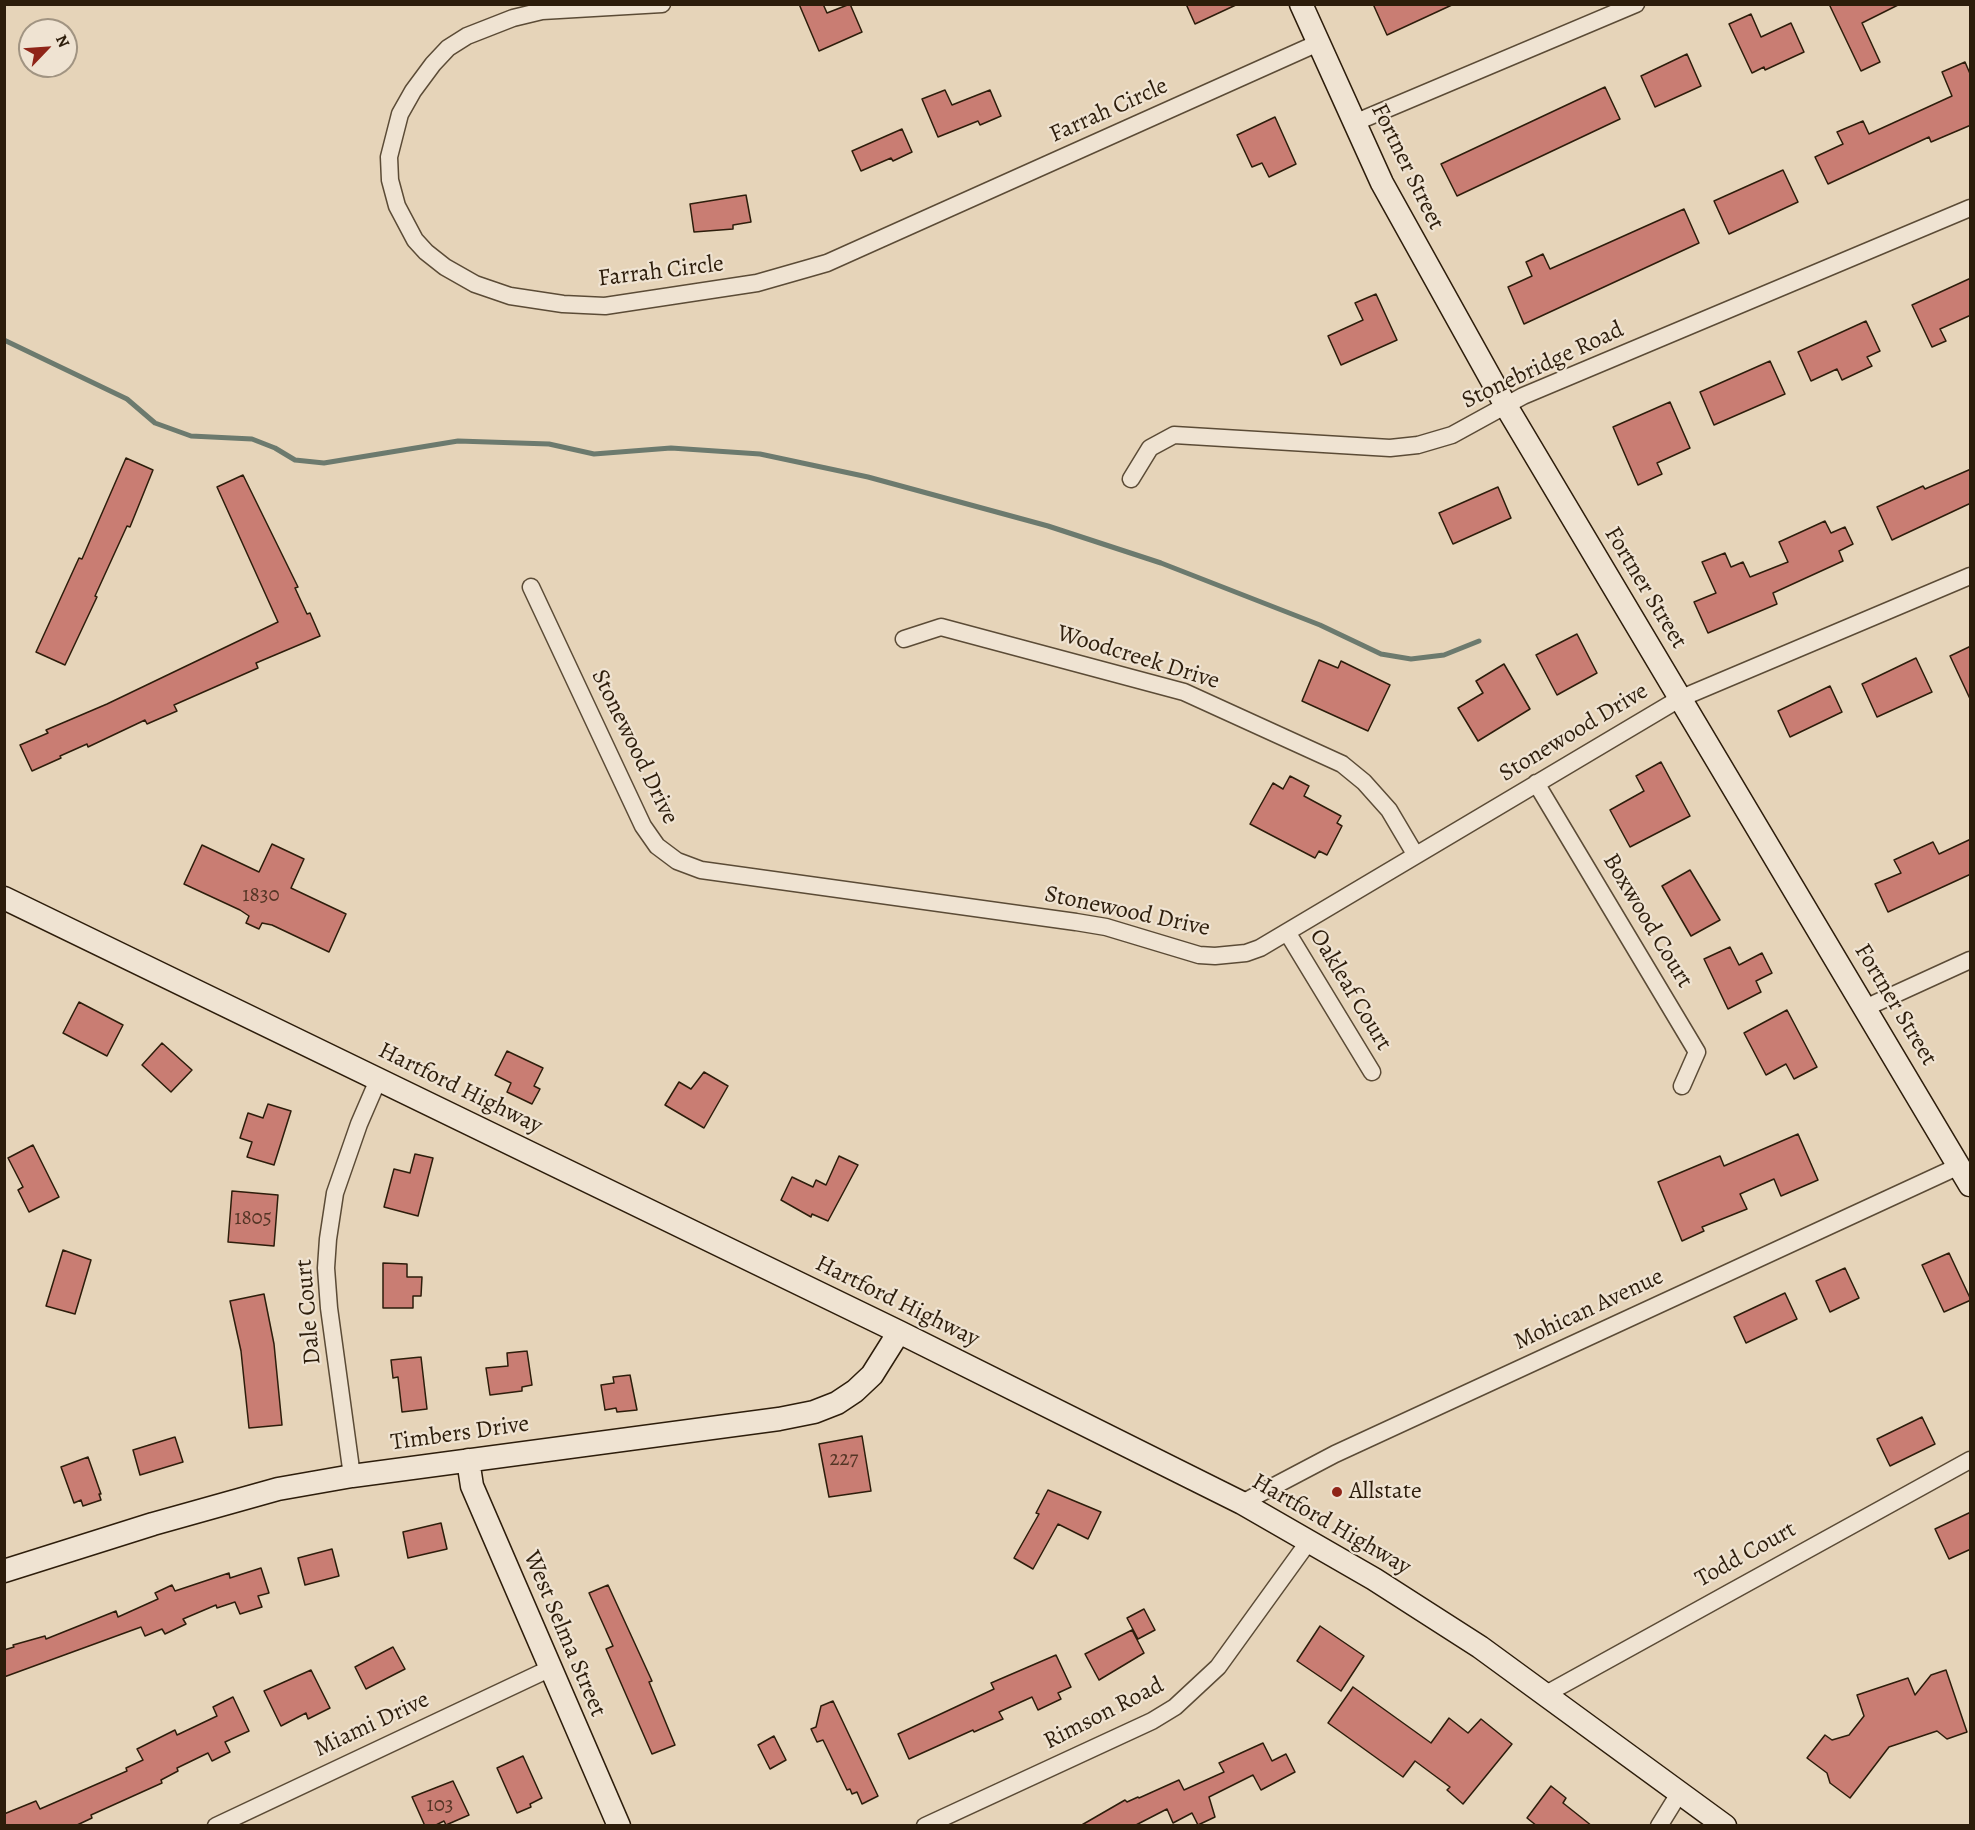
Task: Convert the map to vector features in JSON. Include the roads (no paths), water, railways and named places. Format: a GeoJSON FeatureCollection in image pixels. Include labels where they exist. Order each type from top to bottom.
{"type":"FeatureCollection","features":[{"type":"Feature","properties":{"kind":"street","name":"Farrah Circle"},"geometry":{"type":"LineString","coordinates":[[662,4],[542,11],[513,18],[467,36],[448,48],[412,91],[400,114],[389,157],[390,180],[397,206],[415,240],[426,252],[445,267],[475,284],[510,296],[563,304],[605,306],[757,283],[827,263],[1318,43]]}},
{"type":"Feature","properties":{"kind":"street","name":"Fortner Street"},"geometry":{"type":"LineString","coordinates":[[1301,4],[1354,123],[1408,232],[1506,406],[1965,1175]]}},
{"type":"Feature","properties":{"kind":"street"},"geometry":{"type":"LineString","coordinates":[[1354,123],[1636,4]]}},
{"type":"Feature","properties":{"kind":"street","name":"Stonebridge Road"},"geometry":{"type":"LineString","coordinates":[[1131,479],[1150,448],[1174,435],[1389,448],[1408,446],[1452,435],[1523,396],[1971,207]]}},
{"type":"Feature","properties":{"kind":"street","name":"Stonewood Drive"},"geometry":{"type":"LineString","coordinates":[[531,586],[643,826],[657,846],[677,861],[701,870],[1106,927],[1199,955],[1245,953],[1287,932],[1679,699],[1971,576]]}},
{"type":"Feature","properties":{"kind":"street","name":"Woodcreek Drive"},"geometry":{"type":"LineString","coordinates":[[904,639],[941,627],[1184,692],[1342,764],[1364,782],[1389,810],[1415,854]]}},
{"type":"Feature","properties":{"kind":"street","name":"Boxwood Court"},"geometry":{"type":"LineString","coordinates":[[1536,783],[1696,1052],[1682,1086]]}},
{"type":"Feature","properties":{"kind":"street","name":"Hartford Highway"},"geometry":{"type":"LineString","coordinates":[[4,898],[899,1332],[1242,1503],[1394,1592],[1546,1694],[1725,1826]]}},
{"type":"Feature","properties":{"kind":"street","name":"Oakleaf Court"},"geometry":{"type":"LineString","coordinates":[[1287,932],[1372,1072]]}},
{"type":"Feature","properties":{"kind":"street"},"geometry":{"type":"LineString","coordinates":[[1865,1008],[1971,960]]}},
{"type":"Feature","properties":{"kind":"street","name":"Dale Court"},"geometry":{"type":"LineString","coordinates":[[352,1476],[329,1308],[326,1268],[334,1193],[378,1080]]}},
{"type":"Feature","properties":{"kind":"street","name":"Mohican Avenue"},"geometry":{"type":"LineString","coordinates":[[1242,1503],[1346,1449],[1965,1175]]}},
{"type":"Feature","properties":{"kind":"street","name":"Timbers Drive"},"geometry":{"type":"LineString","coordinates":[[4,1571],[228,1501],[278,1489],[352,1476],[779,1419],[814,1412],[837,1403],[855,1391],[872,1375],[899,1332]]}},
{"type":"Feature","properties":{"kind":"street","name":"West Selma Street"},"geometry":{"type":"LineString","coordinates":[[468,1460],[472,1486],[549,1669],[619,1826]]}},
{"type":"Feature","properties":{"kind":"street","name":"Todd Court"},"geometry":{"type":"LineString","coordinates":[[1546,1694],[1971,1460]]}},
{"type":"Feature","properties":{"kind":"street","name":"Rimson Road"},"geometry":{"type":"LineString","coordinates":[[926,1826],[1152,1721],[1175,1707],[1218,1667],[1309,1541]]}},
{"type":"Feature","properties":{"kind":"street","name":"Miami Drive"},"geometry":{"type":"LineString","coordinates":[[216,1826],[549,1669]]}},
{"type":"Feature","properties":{"kind":"street"},"geometry":{"type":"LineString","coordinates":[[1659,1826],[1680,1792]]}},
{"type":"Feature","properties":{"kind":"waterway"},"geometry":{"type":"LineString","coordinates":[[4,340],[127,399],[155,423],[191,436],[252,439],[275,448],[295,460],[324,463],[458,441],[549,444],[594,454],[671,448],[760,454],[868,477],[1048,526],[1161,563],[1320,625],[1381,654],[1411,659],[1444,655],[1479,641]]}},
{"type":"Feature","properties":{"kind":"place","name":"Allstate"},"geometry":{"type":"Point","coordinates":[1337,1492]}}]}
